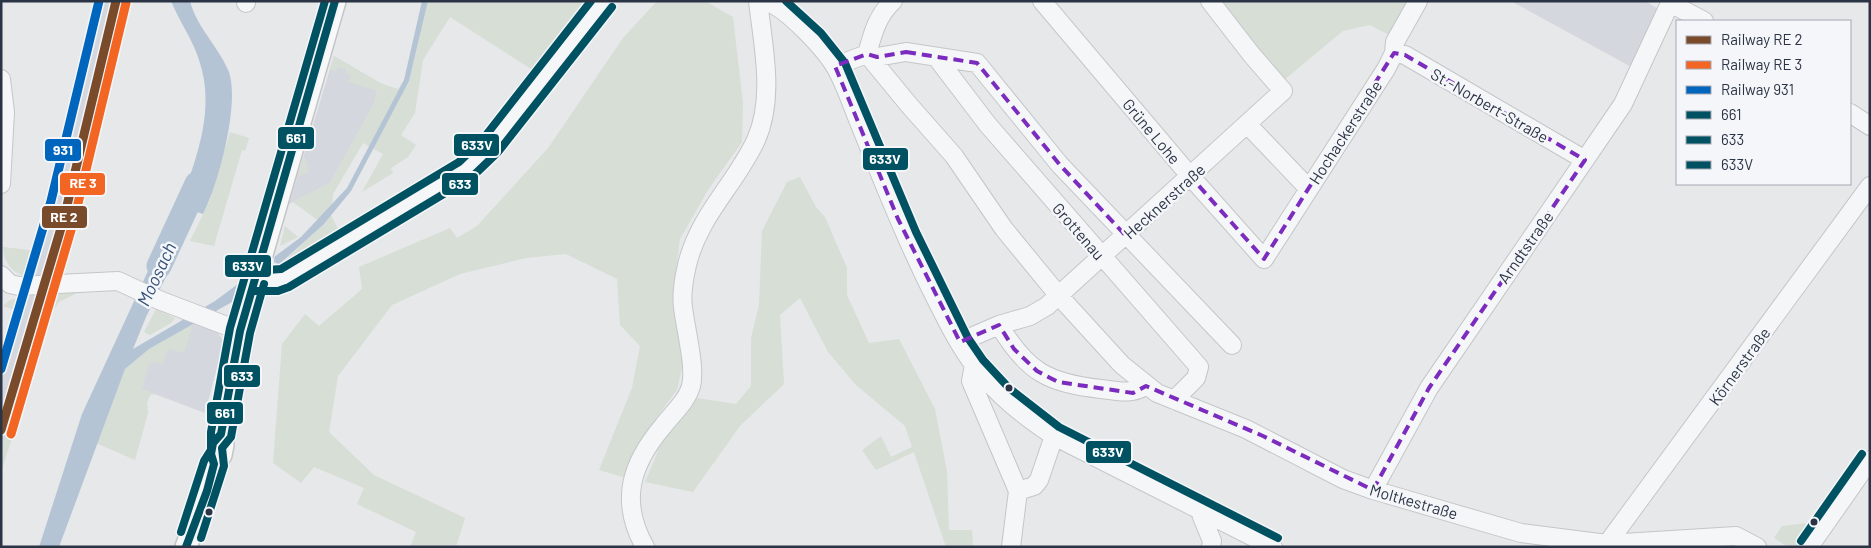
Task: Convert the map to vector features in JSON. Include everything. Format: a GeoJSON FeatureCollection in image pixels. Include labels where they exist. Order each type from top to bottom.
{"type":"FeatureCollection","features":[{"type":"Feature","properties":{"kind":"main road"},"geometry":{"type":"LineString","coordinates":[[191,543],[214,464],[211,454],[213,443],[220,434],[240,331],[248,303],[262,275],[335,1]]}},
{"type":"Feature","properties":{"kind":"street"},"geometry":{"type":"LineString","coordinates":[[262,275],[285,278],[455,177],[475,162],[494,142],[604,1]]}},
{"type":"Feature","properties":{"kind":"street"},"geometry":{"type":"LineString","coordinates":[[644,547],[632,520],[631,485],[648,446],[688,395],[692,382],[682,299],[693,244],[709,211],[748,155],[756,140],[764,113],[766,78],[758,1]]}},
{"type":"Feature","properties":{"kind":"street"},"geometry":{"type":"LineString","coordinates":[[765,1],[775,5],[792,18],[835,66],[906,236],[944,314],[974,365],[998,393],[1024,416],[1054,436],[1273,547]]}},
{"type":"Feature","properties":{"kind":"street"},"geometry":{"type":"LineString","coordinates":[[894,1],[884,10],[876,23],[867,54],[954,156],[1004,229],[1059,296]]}},
{"type":"Feature","properties":{"kind":"street","name":"Grüne Lohe"},"geometry":{"type":"LineString","coordinates":[[1042,1],[1191,178],[1264,259]]}},
{"type":"Feature","properties":{"kind":"street","name":"Hecknerstraße"},"geometry":{"type":"LineString","coordinates":[[960,342],[999,325],[1037,313],[1059,296],[1191,178],[1283,92],[1250,54],[1210,1]]}},
{"type":"Feature","properties":{"kind":"street","name":"Hochackerstraße"},"geometry":{"type":"LineString","coordinates":[[1264,259],[1386,69],[1394,53],[1395,42],[1418,1]]}},
{"type":"Feature","properties":{"kind":"street"},"geometry":{"type":"LineString","coordinates":[[1670,2],[1702,20]]}},
{"type":"Feature","properties":{"kind":"street","name":"Arndtstraße"},"geometry":{"type":"LineString","coordinates":[[1373,490],[1428,388],[1623,104],[1670,2]]}},
{"type":"Feature","properties":{"kind":"street","name":"Grottenau"},"geometry":{"type":"LineString","coordinates":[[835,66],[867,54],[877,57],[906,52],[977,63],[1060,166],[1232,345]]}},
{"type":"Feature","properties":{"kind":"street","name":"St.-Norbert-Straße"},"geometry":{"type":"LineString","coordinates":[[1394,53],[1405,55],[1585,160]]}},
{"type":"Feature","properties":{"kind":"street","name":"Grottenau"},"geometry":{"type":"LineString","coordinates":[[937,58],[988,126],[1198,367],[1196,378],[1174,400]]}},
{"type":"Feature","properties":{"kind":"street"},"geometry":{"type":"LineString","coordinates":[[1,79],[5,112],[1,184]]}},
{"type":"Feature","properties":{"kind":"street"},"geometry":{"type":"LineString","coordinates":[[1851,113],[1870,126]]}},
{"type":"Feature","properties":{"kind":"street"},"geometry":{"type":"LineString","coordinates":[[1248,125],[1308,188]]}},
{"type":"Feature","properties":{"kind":"street","name":"Körnerstraße"},"geometry":{"type":"LineString","coordinates":[[1608,544],[1870,186]]}},
{"type":"Feature","properties":{"kind":"street"},"geometry":{"type":"LineString","coordinates":[[1,275],[10,284],[38,287],[118,281],[159,300],[240,331]]}},
{"type":"Feature","properties":{"kind":"street","name":"Moltkestraße"},"geometry":{"type":"LineString","coordinates":[[1059,296],[1122,365],[1157,393],[1263,436],[1343,479],[1373,490],[1521,533],[1608,544],[1736,536],[1757,547]]}},
{"type":"Feature","properties":{"kind":"street"},"geometry":{"type":"LineString","coordinates":[[999,325],[1014,349],[1037,371],[1058,382],[1133,393],[1146,386]]}},
{"type":"Feature","properties":{"kind":"street"},"geometry":{"type":"LineString","coordinates":[[974,365],[971,381],[1018,491],[1011,547]]}},
{"type":"Feature","properties":{"kind":"street"},"geometry":{"type":"LineString","coordinates":[[1018,491],[1034,486],[1039,480],[1054,436]]}},
{"type":"Feature","properties":{"kind":"street"},"geometry":{"type":"LineString","coordinates":[[1809,547],[1870,460]]}},
{"type":"Feature","properties":{"kind":"street"},"geometry":{"type":"LineString","coordinates":[[1198,508],[1212,541],[1211,547]]}},
{"type":"Feature","properties":{"kind":"highlighted area"},"geometry":{"type":"Polygon","coordinates":[[[906,52],[977,63],[1060,165],[1126,236],[1191,177],[1264,259],[1394,53],[1405,55],[1585,160],[1429,388],[1373,490],[1263,436],[1146,386],[1133,393],[1058,382],[1037,371],[1014,349],[999,325],[960,342],[898,219],[835,66],[867,54],[877,57],[906,52]]]}},
{"type":"Feature","properties":{"kind":"shaded area"},"geometry":{"type":"Polygon","coordinates":[[[98,1],[102,1],[94,46],[35,278],[28,277],[16,272],[8,265],[3,247],[37,251],[98,1]]]}},
{"type":"Feature","properties":{"kind":"shaded area"},"geometry":{"type":"Polygon","coordinates":[[[102,1],[123,1],[99,112],[56,272],[1,451],[1,377],[35,278],[94,46],[102,1]]]}},
{"type":"Feature","properties":{"kind":"shaded area"},"geometry":{"type":"Polygon","coordinates":[[[123,1],[132,1],[71,236],[56,272],[99,112],[123,1]]]}},
{"type":"Feature","properties":{"kind":"shaded area"},"geometry":{"type":"Polygon","coordinates":[[[428,1],[588,1],[534,71],[450,17],[423,60],[415,113],[401,135],[416,145],[408,157],[391,168],[393,173],[362,192],[383,154],[363,143],[333,194],[331,215],[339,231],[299,256],[283,262],[323,225],[319,219],[316,219],[293,202],[330,183],[373,106],[378,91],[348,82],[351,75],[345,73],[346,69],[338,67],[336,72],[330,69],[334,56],[380,83],[398,89],[404,80],[409,81],[428,1]]]}},
{"type":"Feature","properties":{"kind":"shaded area"},"geometry":{"type":"Polygon","coordinates":[[[657,1],[705,1],[733,17],[743,104],[742,142],[708,190],[680,239],[673,293],[684,359],[677,390],[639,442],[626,478],[599,470],[632,388],[640,346],[620,325],[617,279],[566,254],[526,258],[460,274],[392,305],[338,376],[329,432],[374,475],[465,518],[456,547],[410,547],[416,532],[357,504],[364,488],[314,467],[301,483],[273,463],[282,344],[305,314],[319,326],[362,289],[359,267],[450,228],[457,238],[477,226],[548,148],[623,38],[657,1]]]}},
{"type":"Feature","properties":{"kind":"shaded area"},"geometry":{"type":"Polygon","coordinates":[[[1221,1],[1411,1],[1391,36],[1370,25],[1343,31],[1284,80],[1221,1]]]}},
{"type":"Feature","properties":{"kind":"shaded area"},"geometry":{"type":"Polygon","coordinates":[[[1511,1],[1645,1],[1658,9],[1635,69],[1511,1]]]}},
{"type":"Feature","properties":{"kind":"shaded area"},"geometry":{"type":"Polygon","coordinates":[[[334,56],[380,83],[373,106],[330,183],[289,204],[334,56]]]}},
{"type":"Feature","properties":{"kind":"shaded area"},"geometry":{"type":"Polygon","coordinates":[[[230,132],[249,138],[245,151],[242,150],[214,246],[190,241],[209,202],[230,132]]]}},
{"type":"Feature","properties":{"kind":"shaded area"},"geometry":{"type":"Polygon","coordinates":[[[304,155],[309,172],[297,177],[304,155]]]}},
{"type":"Feature","properties":{"kind":"shaded area"},"geometry":{"type":"Polygon","coordinates":[[[800,177],[816,207],[825,217],[847,268],[847,295],[869,343],[899,339],[935,409],[947,471],[949,530],[972,530],[973,547],[946,547],[914,452],[876,470],[862,450],[881,436],[891,457],[912,447],[905,426],[856,385],[828,352],[800,298],[780,315],[784,384],[740,426],[693,492],[645,482],[663,439],[697,398],[736,404],[751,386],[751,338],[759,305],[762,231],[787,182],[800,177]]]}},
{"type":"Feature","properties":{"kind":"shaded area"},"geometry":{"type":"Polygon","coordinates":[[[285,226],[298,237],[280,246],[285,226]]]}},
{"type":"Feature","properties":{"kind":"shaded area"},"geometry":{"type":"Polygon","coordinates":[[[81,291],[59,302],[53,311],[1,472],[1,451],[45,305],[52,295],[81,291]]]}},
{"type":"Feature","properties":{"kind":"shaded area"},"geometry":{"type":"Polygon","coordinates":[[[28,298],[1,377],[1,346],[6,347],[8,344],[15,310],[3,306],[10,300],[28,298]]]}},
{"type":"Feature","properties":{"kind":"shaded area"},"geometry":{"type":"Polygon","coordinates":[[[156,309],[175,318],[171,323],[150,335],[144,332],[156,309]]]}},
{"type":"Feature","properties":{"kind":"shaded area"},"geometry":{"type":"Polygon","coordinates":[[[193,324],[199,324],[217,332],[224,341],[205,413],[120,381],[170,337],[193,324]]]}},
{"type":"Feature","properties":{"kind":"shaded area"},"geometry":{"type":"Polygon","coordinates":[[[193,324],[184,353],[168,349],[163,364],[154,362],[148,367],[142,389],[156,394],[150,395],[147,403],[148,413],[135,460],[96,443],[125,369],[149,349],[193,324]]]}},
{"type":"Feature","properties":{"kind":"shaded area"},"geometry":{"type":"Polygon","coordinates":[[[1808,523],[1811,527],[1805,535],[1801,533],[1796,541],[1799,543],[1797,547],[1788,547],[1774,538],[1782,526],[1808,523]]]}},
{"type":"Feature","properties":{"kind":"water"},"geometry":{"type":"Polygon","coordinates":[[[171,1],[190,1],[198,20],[225,63],[232,86],[230,124],[221,165],[203,214],[197,212],[193,220],[177,213],[201,138],[206,99],[204,79],[190,38],[171,1]]]}},
{"type":"Feature","properties":{"kind":"water"},"geometry":{"type":"Polygon","coordinates":[[[422,1],[428,1],[409,81],[351,191],[323,225],[246,294],[149,349],[125,369],[59,547],[39,547],[82,414],[166,232],[184,241],[146,317],[133,349],[215,301],[301,237],[347,188],[404,80],[422,1]]]}},
{"type":"Feature","properties":{"kind":"pier"},"geometry":{"type":"Polygon","coordinates":[[[275,253],[274,262],[282,266],[247,296],[231,306],[239,279],[275,253]]]}},
{"type":"Feature","properties":{"kind":"waterway","name":"Moosach"},"geometry":{"type":"LineString","coordinates":[[159,266],[197,184]]}},
{"type":"Feature","properties":{"kind":"transit line"},"geometry":{"type":"LineString","coordinates":[[1,430],[64,218],[116,1]]}},
{"type":"Feature","properties":{"kind":"transit line","name":"633V"},"geometry":{"type":"LineString","coordinates":[[181,532],[204,461],[211,450],[211,432],[230,328],[325,1]]}},
{"type":"Feature","properties":{"kind":"transit line","name":"661"},"geometry":{"type":"LineString","coordinates":[[186,547],[207,491],[214,464],[211,454],[213,443],[221,434],[240,331],[335,1]]}},
{"type":"Feature","properties":{"kind":"transit line","name":"633V"},"geometry":{"type":"LineString","coordinates":[[254,271],[281,269],[459,162],[483,139],[591,1]]}},
{"type":"Feature","properties":{"kind":"transit line","name":"633V"},"geometry":{"type":"LineString","coordinates":[[786,1],[821,33],[845,63],[916,232],[968,338],[983,360],[1009,388],[1059,427],[1278,538]]}},
{"type":"Feature","properties":{"kind":"transit line"},"geometry":{"type":"LineString","coordinates":[[11,434],[74,220],[126,3]]}},
{"type":"Feature","properties":{"kind":"transit line","name":"633"},"geometry":{"type":"LineString","coordinates":[[254,291],[278,291],[289,287],[472,177],[498,152],[612,7]]}},
{"type":"Feature","properties":{"kind":"transit line","name":"633"},"geometry":{"type":"LineString","coordinates":[[201,538],[224,466],[222,448],[231,437],[250,333],[264,284]]}},
{"type":"Feature","properties":{"kind":"transit line","name":"633V"},"geometry":{"type":"LineString","coordinates":[[1801,541],[1862,454]]}},
{"type":"Feature","properties":{"kind":"rail line","name":"931"},"geometry":{"type":"LineString","coordinates":[[1,369],[51,201],[99,1]]}}]}
